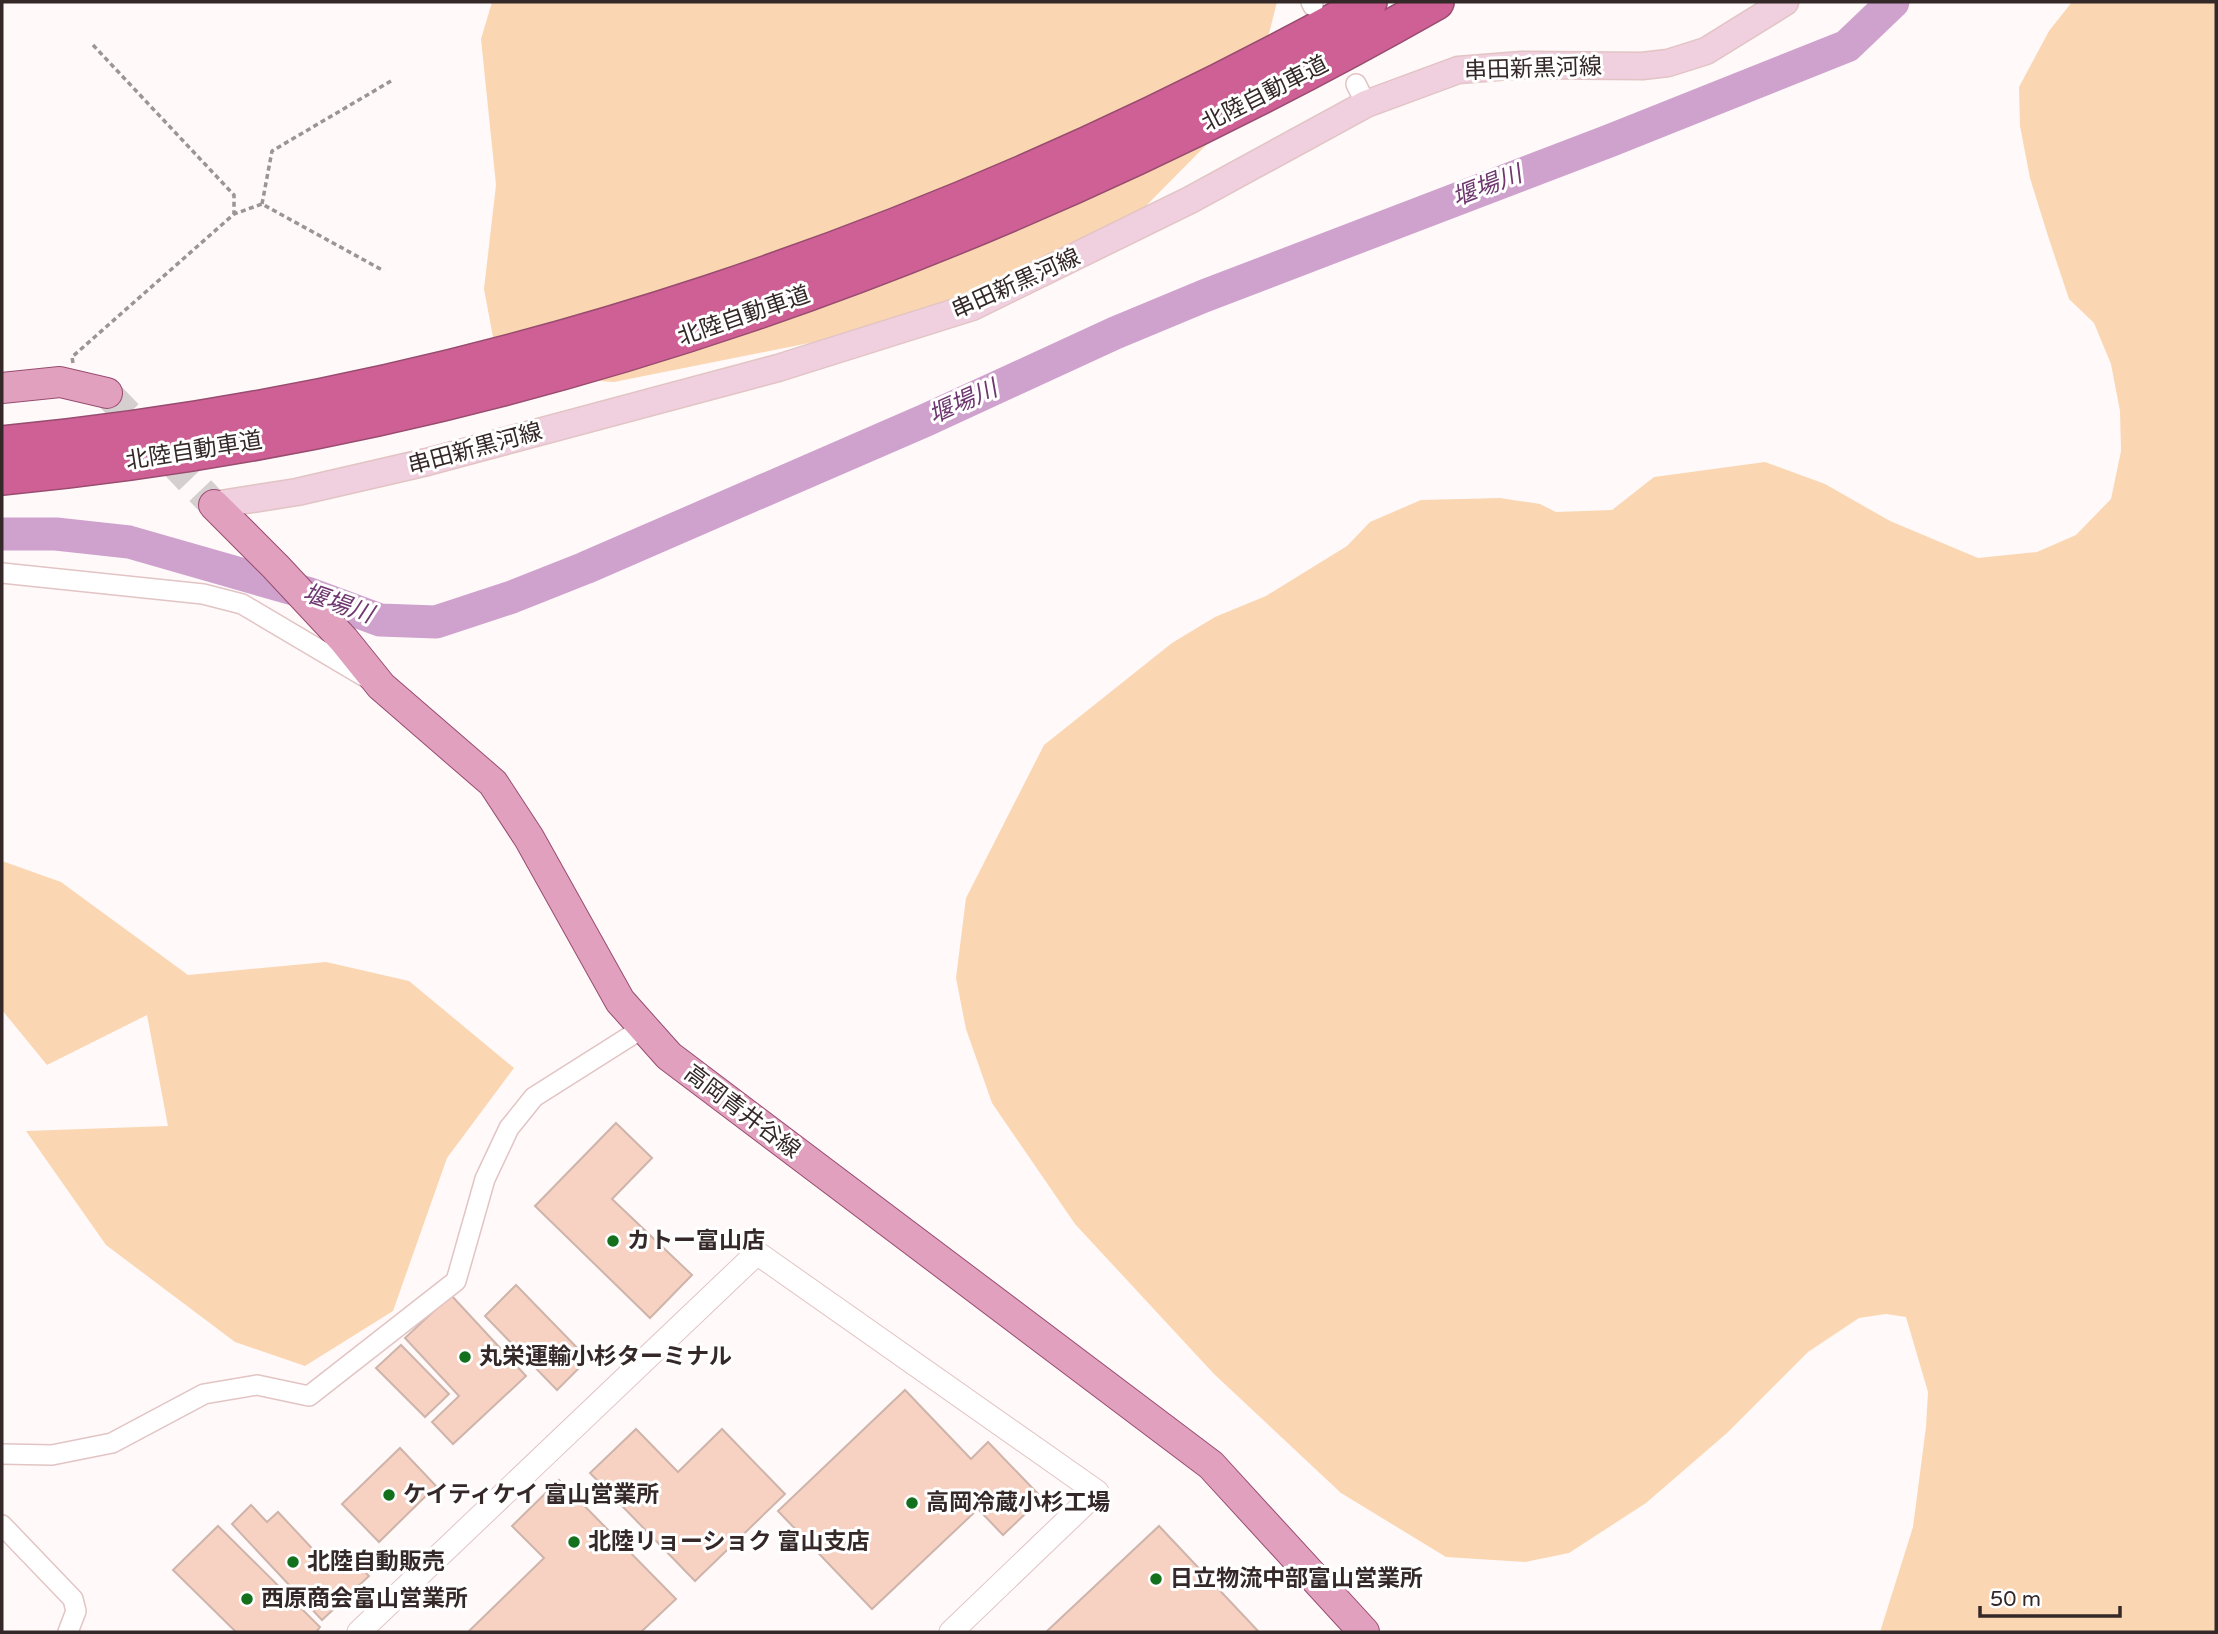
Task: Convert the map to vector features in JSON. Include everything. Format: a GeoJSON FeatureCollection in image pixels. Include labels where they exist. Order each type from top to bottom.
{"type":"FeatureCollection","features":[{"type":"Feature","properties":{"kind":"highway","name":"北陸自動車道"},"geometry":{"type":"LineString","coordinates":[[2,444],[151,426],[373,386],[584,333],[707,295],[927,214],[1039,166],[1256,62],[1369,2]]}},
{"type":"Feature","properties":{"kind":"highway","name":"北陸自動車道"},"geometry":{"type":"LineString","coordinates":[[2,477],[167,457],[388,416],[610,360],[721,324],[946,242],[1056,194],[1270,92],[1436,2]]}},
{"type":"Feature","properties":{"kind":"main road","name":"串田新黒河線"},"geometry":{"type":"LineString","coordinates":[[214,505],[297,492],[427,462],[778,368],[972,307],[1190,201],[1361,94],[1458,70],[1522,65],[1642,66],[1668,63],[1706,51],[1785,2]]}},
{"type":"Feature","properties":{"kind":"main road"},"geometry":{"type":"LineString","coordinates":[[2,388],[60,382],[107,393]]}},
{"type":"Feature","properties":{"kind":"main road","name":"高岡青井谷線"},"geometry":{"type":"LineString","coordinates":[[214,505],[344,640],[381,686],[493,783],[529,838],[621,1001],[643,1028],[688,1073],[1056,1346],[1211,1465],[1364,1632]]}},
{"type":"Feature","properties":{"kind":"street"},"geometry":{"type":"LineString","coordinates":[[2,573],[203,594],[242,604],[381,686]]}},
{"type":"Feature","properties":{"kind":"street"},"geometry":{"type":"LineString","coordinates":[[2,1454],[52,1455],[112,1443],[204,1394],[257,1385],[309,1396],[456,1281],[485,1179],[509,1128],[534,1097],[643,1028]]}},
{"type":"Feature","properties":{"kind":"street"},"geometry":{"type":"LineString","coordinates":[[359,1632],[757,1253],[1097,1492],[951,1632]]}},
{"type":"Feature","properties":{"kind":"street"},"geometry":{"type":"LineString","coordinates":[[2,1525],[73,1598],[76,1611],[68,1632]]}},
{"type":"Feature","properties":{"kind":"path"},"geometry":{"type":"LineString","coordinates":[[93,45],[234,195],[234,214]]}},
{"type":"Feature","properties":{"kind":"path"},"geometry":{"type":"LineString","coordinates":[[262,204],[272,150],[391,82]]}},
{"type":"Feature","properties":{"kind":"path"},"geometry":{"type":"LineString","coordinates":[[72,357],[234,214],[262,204],[384,271]]}},
{"type":"Feature","properties":{"kind":"shaded area"},"geometry":{"type":"Polygon","coordinates":[[[492,2],[1277,2],[1261,65],[1221,130],[1131,221],[929,319],[614,382],[543,377],[497,358],[484,289],[496,185],[481,39],[492,2]]]}},
{"type":"Feature","properties":{"kind":"shaded area"},"geometry":{"type":"Polygon","coordinates":[[[2072,2],[2216,2],[2216,1632],[1880,1632],[1913,1527],[1928,1392],[1906,1317],[1886,1314],[1859,1318],[1808,1352],[1727,1433],[1646,1503],[1569,1553],[1525,1562],[1446,1557],[1341,1493],[1214,1374],[1075,1224],[992,1103],[966,1029],[956,978],[966,898],[1044,745],[1172,643],[1215,617],[1266,596],[1347,546],[1370,522],[1421,500],[1500,498],[1540,504],[1556,512],[1612,510],[1654,477],[1765,462],[1825,484],[1890,521],[1978,558],[2037,552],[2076,535],[2111,499],[2121,451],[2120,411],[2111,364],[2094,323],[2069,299],[2048,236],[2030,178],[2020,126],[2019,87],[2049,31],[2072,2]]]}},
{"type":"Feature","properties":{"kind":"shaded area"},"geometry":{"type":"Polygon","coordinates":[[[2,861],[61,882],[188,975],[326,962],[409,981],[514,1068],[447,1158],[393,1311],[305,1366],[235,1342],[106,1245],[26,1131],[168,1126],[147,1015],[47,1065],[2,1010],[2,861]]]}},
{"type":"Feature","properties":{"kind":"building","name":"カトー富山店"},"geometry":{"type":"Polygon","coordinates":[[[616,1123],[652,1158],[612,1199],[692,1275],[650,1318],[535,1206],[616,1123]]]}},
{"type":"Feature","properties":{"kind":"building"},"geometry":{"type":"Polygon","coordinates":[[[516,1285],[588,1359],[557,1390],[485,1316],[516,1285]]]}},
{"type":"Feature","properties":{"kind":"building","name":"丸栄運輸小杉ターミナル"},"geometry":{"type":"Polygon","coordinates":[[[451,1295],[526,1376],[453,1444],[432,1422],[459,1396],[405,1338],[451,1295]]]}},
{"type":"Feature","properties":{"kind":"building"},"geometry":{"type":"Polygon","coordinates":[[[401,1345],[449,1394],[425,1417],[376,1368],[401,1345]]]}},
{"type":"Feature","properties":{"kind":"building","name":"高岡冷蔵小杉工場"},"geometry":{"type":"Polygon","coordinates":[[[905,1390],[971,1459],[988,1442],[1042,1498],[1003,1535],[978,1509],[872,1609],[778,1511],[905,1390]]]}},
{"type":"Feature","properties":{"kind":"building"},"geometry":{"type":"Polygon","coordinates":[[[636,1429],[678,1472],[722,1429],[785,1494],[695,1581],[590,1473],[636,1429]]]}},
{"type":"Feature","properties":{"kind":"building","name":"ケイティケイ 富山営業所"},"geometry":{"type":"Polygon","coordinates":[[[400,1448],[436,1486],[379,1542],[342,1504],[400,1448]]]}},
{"type":"Feature","properties":{"kind":"building","name":"北陸リョーショク 富山支店"},"geometry":{"type":"Polygon","coordinates":[[[559,1480],[676,1599],[641,1632],[468,1632],[544,1558],[512,1526],[559,1480]]]}},
{"type":"Feature","properties":{"kind":"building","name":"北陸自動販売"},"geometry":{"type":"Polygon","coordinates":[[[251,1505],[267,1522],[278,1512],[322,1559],[316,1565],[324,1573],[346,1552],[369,1576],[322,1620],[232,1524],[251,1505]]]}},
{"type":"Feature","properties":{"kind":"building","name":"西原商会富山営業所"},"geometry":{"type":"Polygon","coordinates":[[[218,1526],[320,1627],[316,1632],[236,1632],[173,1570],[218,1526]]]}},
{"type":"Feature","properties":{"kind":"building","name":"日立物流中部富山営業所"},"geometry":{"type":"Polygon","coordinates":[[[1159,1526],[1259,1632],[1046,1632],[1159,1526]]]}},
{"type":"Feature","properties":{"kind":"waterway","name":"堰場川"},"geometry":{"type":"LineString","coordinates":[[2,534],[56,534],[129,542],[307,593],[380,620],[436,622],[512,597],[585,568],[1204,296],[1609,141],[1847,46],[1893,2]]}},
{"type":"Feature","properties":{"kind":"tunnel"},"geometry":{"type":"LineString","coordinates":[[107,393],[214,505]]}},
{"type":"Feature","properties":{"kind":"place","name":"カトー富山店"},"geometry":{"type":"Point","coordinates":[613,1241]}},
{"type":"Feature","properties":{"kind":"place","name":"丸栄運輸小杉ターミナル"},"geometry":{"type":"Point","coordinates":[465,1357]}},
{"type":"Feature","properties":{"kind":"place","name":"ケイティケイ 富山営業所"},"geometry":{"type":"Point","coordinates":[389,1495]}},
{"type":"Feature","properties":{"kind":"place","name":"高岡冷蔵小杉工場"},"geometry":{"type":"Point","coordinates":[912,1503]}},
{"type":"Feature","properties":{"kind":"place","name":"北陸リョーショク 富山支店"},"geometry":{"type":"Point","coordinates":[574,1542]}},
{"type":"Feature","properties":{"kind":"place","name":"北陸自動販売"},"geometry":{"type":"Point","coordinates":[293,1562]}},
{"type":"Feature","properties":{"kind":"place","name":"日立物流中部富山営業所"},"geometry":{"type":"Point","coordinates":[1156,1579]}},
{"type":"Feature","properties":{"kind":"place","name":"西原商会富山営業所"},"geometry":{"type":"Point","coordinates":[247,1599]}}]}
